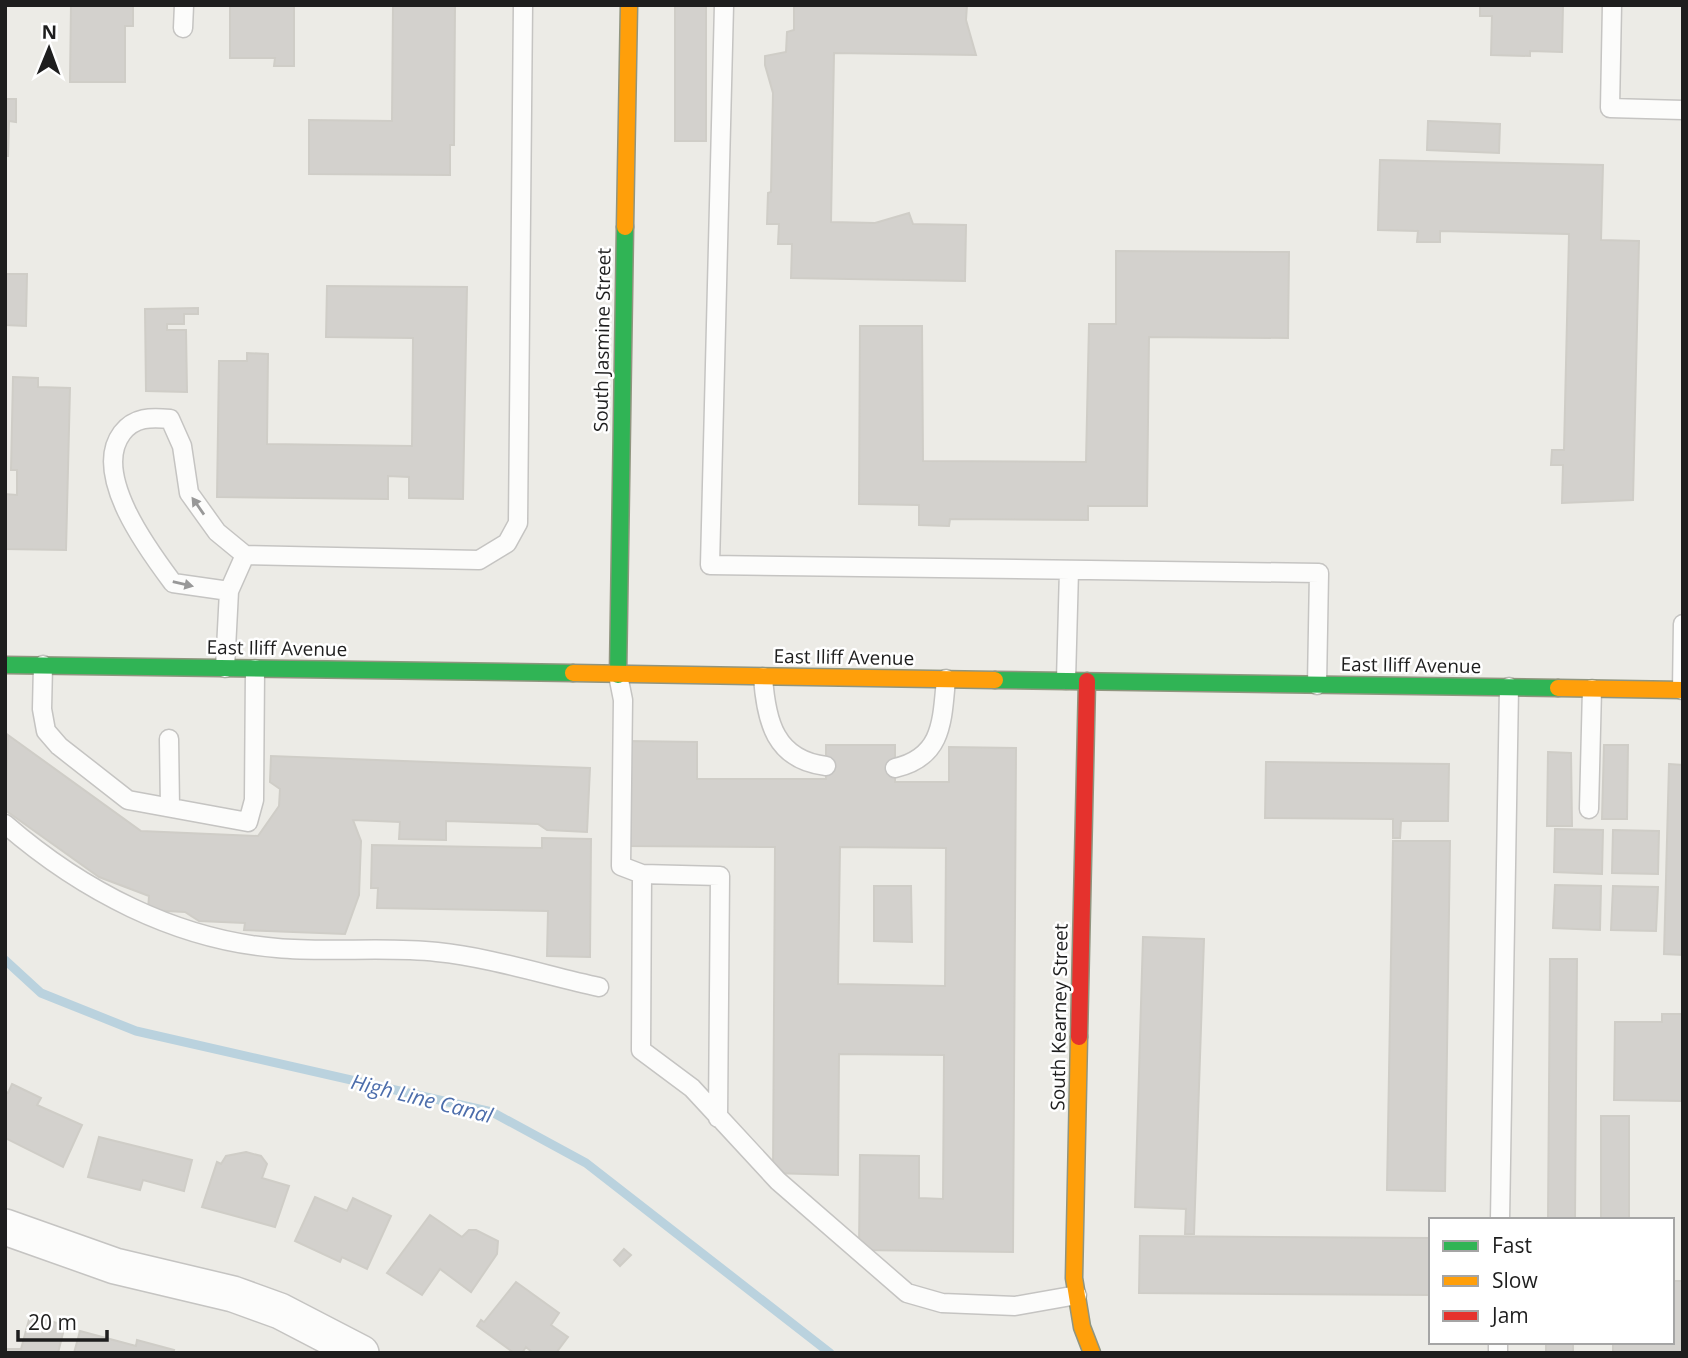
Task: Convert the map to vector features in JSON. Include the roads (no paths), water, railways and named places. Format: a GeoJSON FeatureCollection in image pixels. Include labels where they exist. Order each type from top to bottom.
{"type":"FeatureCollection","features":[{"type":"Feature","properties":{"kind":"street","name":"South Jasmine Street"},"geometry":{"type":"LineString","coordinates":[[618,675],[629,5]]}},
{"type":"Feature","properties":{"kind":"street","name":"East Iliff Avenue"},"geometry":{"type":"LineString","coordinates":[[5,665],[1682,690]]}},
{"type":"Feature","properties":{"kind":"street","name":"South Kearney Street"},"geometry":{"type":"LineString","coordinates":[[1087,681],[1074,1278],[1082,1327],[1092,1353]]}},
{"type":"Feature","properties":{"kind":"street"},"geometry":{"type":"LineString","coordinates":[[5,1227],[116,1266],[233,1294],[280,1311],[361,1353]]}},
{"type":"Feature","properties":{"kind":"lane"},"geometry":{"type":"LineString","coordinates":[[183,28],[184,5]]}},
{"type":"Feature","properties":{"kind":"lane"},"geometry":{"type":"LineString","coordinates":[[229,591],[173,583],[146,546],[124,506],[114,466],[114,443],[127,426],[148,416],[170,419],[182,446],[189,493],[217,532],[245,555],[480,560],[507,543],[518,523],[523,5]]}},
{"type":"Feature","properties":{"kind":"lane"},"geometry":{"type":"LineString","coordinates":[[724,5],[710,565],[1319,573],[1317,685]]}},
{"type":"Feature","properties":{"kind":"lane"},"geometry":{"type":"LineString","coordinates":[[1612,5],[1610,108],[1683,110]]}},
{"type":"Feature","properties":{"kind":"lane"},"geometry":{"type":"LineString","coordinates":[[225,668],[229,591],[245,555]]}},
{"type":"Feature","properties":{"kind":"lane"},"geometry":{"type":"LineString","coordinates":[[1066,680],[1069,570]]}},
{"type":"Feature","properties":{"kind":"lane"},"geometry":{"type":"LineString","coordinates":[[1682,690],[1683,624]]}},
{"type":"Feature","properties":{"kind":"lane"},"geometry":{"type":"LineString","coordinates":[[43,665],[42,709],[46,731],[59,746],[128,800],[248,822],[254,800],[255,669]]}},
{"type":"Feature","properties":{"kind":"lane"},"geometry":{"type":"LineString","coordinates":[[618,675],[623,700],[621,866],[642,874],[720,876],[718,1118]]}},
{"type":"Feature","properties":{"kind":"lane"},"geometry":{"type":"LineString","coordinates":[[763,677],[765,711],[776,737],[793,756],[811,765],[826,766]]}},
{"type":"Feature","properties":{"kind":"lane"},"geometry":{"type":"LineString","coordinates":[[895,768],[913,764],[930,749],[941,727],[946,679]]}},
{"type":"Feature","properties":{"kind":"lane"},"geometry":{"type":"LineString","coordinates":[[1500,1218],[1509,687]]}},
{"type":"Feature","properties":{"kind":"lane"},"geometry":{"type":"LineString","coordinates":[[1589,810],[1592,689]]}},
{"type":"Feature","properties":{"kind":"lane"},"geometry":{"type":"LineString","coordinates":[[169,739],[170,807]]}},
{"type":"Feature","properties":{"kind":"lane"},"geometry":{"type":"LineString","coordinates":[[5,824],[75,877],[144,913],[197,936],[277,948],[438,952],[599,987]]}},
{"type":"Feature","properties":{"kind":"lane"},"geometry":{"type":"LineString","coordinates":[[642,874],[641,1050],[692,1088],[778,1181],[907,1293],[942,1303],[1015,1306],[1077,1295]]}},
{"type":"Feature","properties":{"kind":"waterway","name":"High Line Canal"},"geometry":{"type":"LineString","coordinates":[[5,960],[41,993],[136,1031],[492,1112],[586,1163],[830,1353]]}}]}
